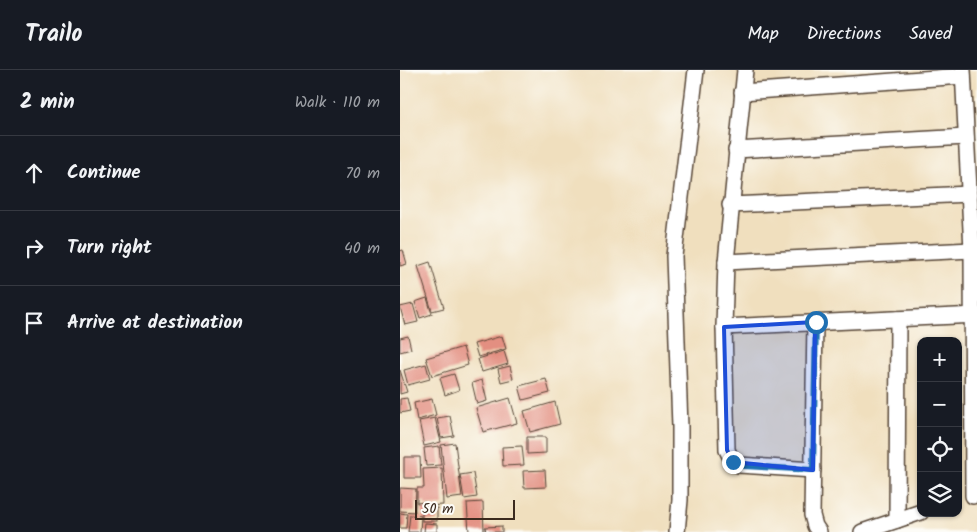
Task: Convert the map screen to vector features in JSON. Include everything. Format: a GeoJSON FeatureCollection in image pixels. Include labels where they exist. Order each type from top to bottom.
{"type":"FeatureCollection","features":[{"type":"Feature","properties":{"kind":"street"},"geometry":{"type":"LineString","coordinates":[[677,532],[680,500],[680,436],[674,256],[696,70]]}},
{"type":"Feature","properties":{"kind":"street"},"geometry":{"type":"LineString","coordinates":[[745,70],[730,205],[726,262],[724,327],[729,457],[733,462],[744,466],[813,470]]}},
{"type":"Feature","properties":{"kind":"street"},"geometry":{"type":"LineString","coordinates":[[742,92],[963,73],[975,315],[969,497]]}},
{"type":"Feature","properties":{"kind":"street"},"geometry":{"type":"LineString","coordinates":[[736,150],[966,137]]}},
{"type":"Feature","properties":{"kind":"street"},"geometry":{"type":"LineString","coordinates":[[730,205],[970,194]]}},
{"type":"Feature","properties":{"kind":"street"},"geometry":{"type":"LineString","coordinates":[[726,262],[972,250]]}},
{"type":"Feature","properties":{"kind":"street"},"geometry":{"type":"LineString","coordinates":[[724,327],[975,315]]}},
{"type":"Feature","properties":{"kind":"street"},"geometry":{"type":"LineString","coordinates":[[897,520],[898,319]]}},
{"type":"Feature","properties":{"kind":"street"},"geometry":{"type":"LineString","coordinates":[[816,322],[812,515],[819,532]]}},
{"type":"Feature","properties":{"kind":"street"},"geometry":{"type":"LineString","coordinates":[[862,532],[917,513]]}},
{"type":"Feature","properties":{"kind":"highlighted area"},"geometry":{"type":"Polygon","coordinates":[[[815,322],[813,470],[733,462],[727,450],[724,327],[815,322]]]}},
{"type":"Feature","properties":{"kind":"building"},"geometry":{"type":"Polygon","coordinates":[[[403,250],[407,264],[400,266],[400,251],[403,250]]]}},
{"type":"Feature","properties":{"kind":"building"},"geometry":{"type":"Polygon","coordinates":[[[430,262],[444,308],[432,311],[418,266],[430,262]]]}},
{"type":"Feature","properties":{"kind":"building"},"geometry":{"type":"Polygon","coordinates":[[[427,298],[432,314],[420,318],[415,302],[427,298]]]}},
{"type":"Feature","properties":{"kind":"building"},"geometry":{"type":"Polygon","coordinates":[[[413,304],[418,322],[405,325],[400,307],[413,304]]]}},
{"type":"Feature","properties":{"kind":"building"},"geometry":{"type":"Polygon","coordinates":[[[408,336],[411,349],[400,352],[400,338],[408,336]]]}},
{"type":"Feature","properties":{"kind":"building"},"geometry":{"type":"Polygon","coordinates":[[[502,336],[506,349],[478,357],[474,344],[502,336]]]}},
{"type":"Feature","properties":{"kind":"building"},"geometry":{"type":"Polygon","coordinates":[[[463,347],[468,365],[432,376],[426,358],[463,347]]]}},
{"type":"Feature","properties":{"kind":"building"},"geometry":{"type":"Polygon","coordinates":[[[504,351],[508,364],[482,372],[478,359],[504,351]]]}},
{"type":"Feature","properties":{"kind":"building"},"geometry":{"type":"Polygon","coordinates":[[[426,364],[430,379],[408,385],[404,370],[426,364]]]}},
{"type":"Feature","properties":{"kind":"building"},"geometry":{"type":"Polygon","coordinates":[[[510,366],[513,379],[501,382],[498,369],[510,366]]]}},
{"type":"Feature","properties":{"kind":"building"},"geometry":{"type":"Polygon","coordinates":[[[400,370],[407,392],[400,394],[400,370]]]}},
{"type":"Feature","properties":{"kind":"building"},"geometry":{"type":"Polygon","coordinates":[[[454,374],[459,390],[445,395],[440,378],[454,374]]]}},
{"type":"Feature","properties":{"kind":"building"},"geometry":{"type":"Polygon","coordinates":[[[546,379],[550,393],[523,400],[519,386],[546,379]]]}},
{"type":"Feature","properties":{"kind":"building"},"geometry":{"type":"Polygon","coordinates":[[[482,380],[487,401],[477,404],[472,383],[482,380]]]}},
{"type":"Feature","properties":{"kind":"building"},"geometry":{"type":"Polygon","coordinates":[[[407,398],[410,411],[400,413],[400,399],[407,398]]]}},
{"type":"Feature","properties":{"kind":"building"},"geometry":{"type":"Polygon","coordinates":[[[510,398],[517,423],[483,432],[476,408],[510,398]]]}},
{"type":"Feature","properties":{"kind":"building"},"geometry":{"type":"Polygon","coordinates":[[[432,399],[436,415],[417,420],[414,403],[432,399]]]}},
{"type":"Feature","properties":{"kind":"building"},"geometry":{"type":"Polygon","coordinates":[[[555,402],[560,424],[530,432],[524,411],[555,402]]]}},
{"type":"Feature","properties":{"kind":"building"},"geometry":{"type":"Polygon","coordinates":[[[450,416],[454,436],[441,438],[437,418],[450,416]]]}},
{"type":"Feature","properties":{"kind":"building"},"geometry":{"type":"Polygon","coordinates":[[[435,418],[441,442],[424,446],[419,421],[435,418]]]}},
{"type":"Feature","properties":{"kind":"building"},"geometry":{"type":"Polygon","coordinates":[[[527,437],[546,437],[546,453],[527,454],[527,437]]]}},
{"type":"Feature","properties":{"kind":"building"},"geometry":{"type":"Polygon","coordinates":[[[455,443],[462,497],[447,499],[441,445],[455,443]]]}},
{"type":"Feature","properties":{"kind":"building"},"geometry":{"type":"Polygon","coordinates":[[[439,446],[441,465],[426,466],[424,448],[439,446]]]}},
{"type":"Feature","properties":{"kind":"building"},"geometry":{"type":"Polygon","coordinates":[[[522,446],[524,465],[503,466],[502,447],[522,446]]]}},
{"type":"Feature","properties":{"kind":"building"},"geometry":{"type":"Polygon","coordinates":[[[404,457],[420,457],[421,478],[404,478],[404,457]]]}},
{"type":"Feature","properties":{"kind":"building"},"geometry":{"type":"Polygon","coordinates":[[[442,468],[443,505],[425,506],[425,502],[417,503],[417,488],[424,488],[423,469],[442,468]]]}},
{"type":"Feature","properties":{"kind":"building"},"geometry":{"type":"Polygon","coordinates":[[[545,470],[546,487],[524,488],[523,471],[545,470]]]}},
{"type":"Feature","properties":{"kind":"building"},"geometry":{"type":"Polygon","coordinates":[[[473,473],[477,497],[464,499],[460,475],[473,473]]]}},
{"type":"Feature","properties":{"kind":"building"},"geometry":{"type":"Polygon","coordinates":[[[400,488],[416,489],[415,512],[400,511],[400,488]]]}},
{"type":"Feature","properties":{"kind":"building"},"geometry":{"type":"Polygon","coordinates":[[[483,502],[484,532],[469,532],[467,503],[483,502]]]}},
{"type":"Feature","properties":{"kind":"building"},"geometry":{"type":"Polygon","coordinates":[[[422,508],[437,508],[437,521],[422,521],[422,508]]]}},
{"type":"Feature","properties":{"kind":"building"},"geometry":{"type":"Polygon","coordinates":[[[400,513],[407,514],[406,528],[400,528],[400,513]]]}},
{"type":"Feature","properties":{"kind":"building"},"geometry":{"type":"Polygon","coordinates":[[[410,515],[421,516],[420,532],[408,532],[410,515]]]}},
{"type":"Feature","properties":{"kind":"building"},"geometry":{"type":"Polygon","coordinates":[[[425,523],[437,524],[437,532],[424,532],[425,523]]]}},
{"type":"Feature","properties":{"kind":"building"},"geometry":{"type":"Polygon","coordinates":[[[502,526],[502,532],[486,532],[485,527],[502,526]]]}},
{"type":"Feature","properties":{"kind":"route"},"geometry":{"type":"LineString","coordinates":[[733,462],[744,466],[813,470],[816,322]]}}]}
